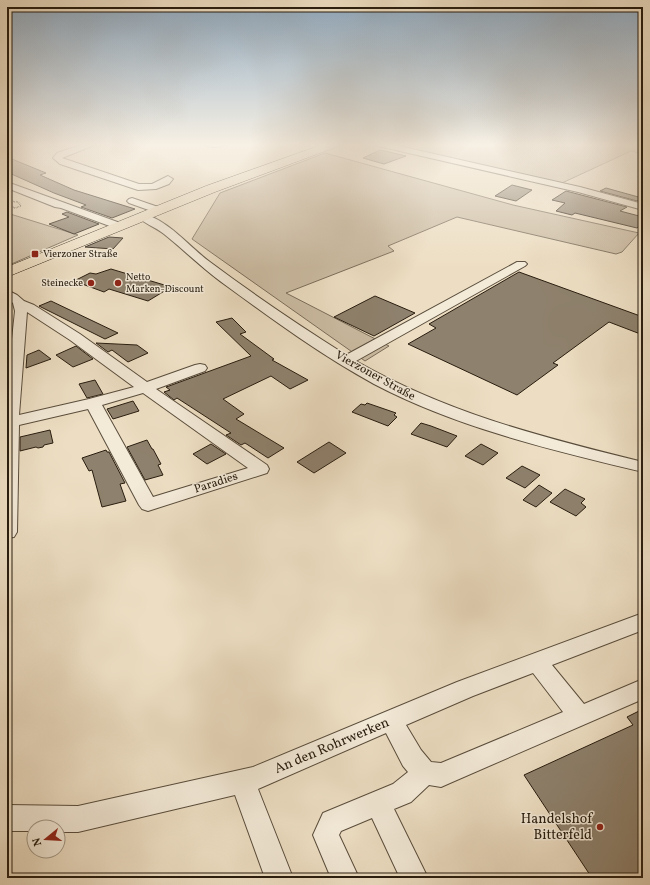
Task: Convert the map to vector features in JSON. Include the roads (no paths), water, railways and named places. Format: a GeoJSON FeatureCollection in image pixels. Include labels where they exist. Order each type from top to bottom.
{"type":"FeatureCollection","features":[{"type":"Feature","properties":{"kind":"main road"},"geometry":{"type":"LineString","coordinates":[[7,272],[141,216],[221,185]]}},
{"type":"Feature","properties":{"kind":"street"},"geometry":{"type":"LineString","coordinates":[[10,185],[58,205],[62,205],[119,226]]}},
{"type":"Feature","properties":{"kind":"street"},"geometry":{"type":"LineString","coordinates":[[133,185],[138,187],[159,185]]}},
{"type":"Feature","properties":{"kind":"street"},"geometry":{"type":"LineString","coordinates":[[559,185],[643,207]]}},
{"type":"Feature","properties":{"kind":"street"},"geometry":{"type":"LineString","coordinates":[[132,201],[157,210]]}},
{"type":"Feature","properties":{"kind":"street","name":"Vierzoner Straße"},"geometry":{"type":"LineString","coordinates":[[141,216],[162,228],[204,264],[346,361],[417,400],[503,430],[643,467]]}},
{"type":"Feature","properties":{"kind":"street"},"geometry":{"type":"LineString","coordinates":[[346,361],[521,264]]}},
{"type":"Feature","properties":{"kind":"street","name":"Paradies"},"geometry":{"type":"LineString","coordinates":[[7,294],[16,299],[20,304],[30,308],[75,336],[145,388],[260,469],[148,505],[92,403]]}},
{"type":"Feature","properties":{"kind":"street"},"geometry":{"type":"LineString","coordinates":[[8,532],[11,422],[21,311],[20,304]]}},
{"type":"Feature","properties":{"kind":"street"},"geometry":{"type":"LineString","coordinates":[[11,422],[92,403],[145,388],[200,368]]}},
{"type":"Feature","properties":{"kind":"street","name":"An den Rohrwerken"},"geometry":{"type":"LineString","coordinates":[[7,818],[78,819],[254,780],[464,690],[643,621]]}},
{"type":"Feature","properties":{"kind":"street"},"geometry":{"type":"LineString","coordinates":[[537,662],[580,716]]}},
{"type":"Feature","properties":{"kind":"street"},"geometry":{"type":"LineString","coordinates":[[392,721],[412,758],[426,773],[441,775],[643,689]]}},
{"type":"Feature","properties":{"kind":"street"},"geometry":{"type":"LineString","coordinates":[[344,878],[326,835],[332,822],[402,794],[426,773]]}},
{"type":"Feature","properties":{"kind":"street"},"geometry":{"type":"LineString","coordinates":[[243,782],[279,878]]}},
{"type":"Feature","properties":{"kind":"street"},"geometry":{"type":"LineString","coordinates":[[378,804],[414,878]]}},
{"type":"Feature","properties":{"kind":"place","name":"Vierzoner Straße"},"geometry":{"type":"Point","coordinates":[35,254]}},
{"type":"Feature","properties":{"kind":"place","name":"Steinecke"},"geometry":{"type":"Point","coordinates":[91,283]}},
{"type":"Feature","properties":{"kind":"place","name":"Netto Marken-Discount"},"geometry":{"type":"Point","coordinates":[118,283]}},
{"type":"Feature","properties":{"kind":"place","name":"Handelshof Bitterfeld"},"geometry":{"type":"Point","coordinates":[600,827]}}]}
